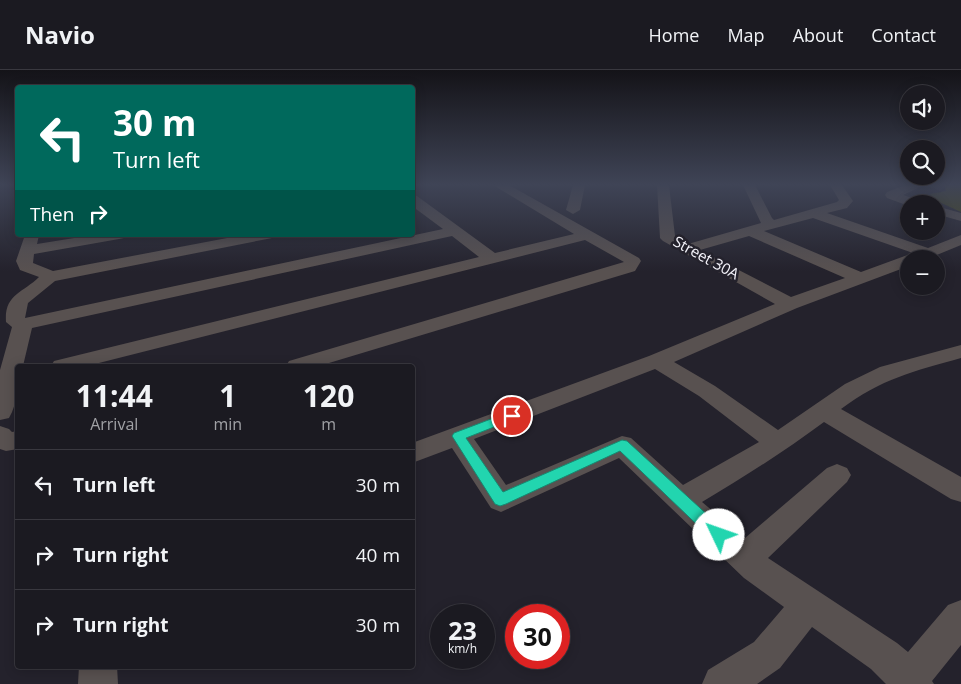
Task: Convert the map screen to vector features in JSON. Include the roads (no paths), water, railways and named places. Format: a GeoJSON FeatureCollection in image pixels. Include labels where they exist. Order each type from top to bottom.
{"type":"FeatureCollection","features":[{"type":"Feature","properties":{"kind":"street"},"geometry":{"type":"LineString","coordinates":[[431,214],[492,259]]}},
{"type":"Feature","properties":{"kind":"street"},"geometry":{"type":"LineString","coordinates":[[304,364],[619,270],[628,267],[633,261],[550,214]]}},
{"type":"Feature","properties":{"kind":"street","name":"Street 30A"},"geometry":{"type":"LineString","coordinates":[[666,214],[668,238],[790,304]]}},
{"type":"Feature","properties":{"kind":"street"},"geometry":{"type":"LineString","coordinates":[[763,214],[766,221],[772,224]]}},
{"type":"Feature","properties":{"kind":"street"},"geometry":{"type":"LineString","coordinates":[[686,249],[811,214]]}},
{"type":"Feature","properties":{"kind":"street"},"geometry":{"type":"LineString","coordinates":[[815,214],[919,250]]}},
{"type":"Feature","properties":{"kind":"street"},"geometry":{"type":"LineString","coordinates":[[415,236],[454,231]]}},
{"type":"Feature","properties":{"kind":"street"},"geometry":{"type":"LineString","coordinates":[[751,231],[861,278]]}},
{"type":"Feature","properties":{"kind":"street"},"geometry":{"type":"LineString","coordinates":[[70,364],[588,235]]}},
{"type":"Feature","properties":{"kind":"street"},"geometry":{"type":"LineString","coordinates":[[49,277],[45,273],[26,266],[24,261],[29,243],[96,237]]}},
{"type":"Feature","properties":{"kind":"street"},"geometry":{"type":"LineString","coordinates":[[257,237],[49,277],[45,282],[28,292],[18,302],[16,322],[23,324],[373,241],[405,237]]}},
{"type":"Feature","properties":{"kind":"street"},"geometry":{"type":"LineString","coordinates":[[936,250],[961,240]]}},
{"type":"Feature","properties":{"kind":"street"},"geometry":{"type":"LineString","coordinates":[[415,452],[657,361],[790,304],[900,263]]}},
{"type":"Feature","properties":{"kind":"street"},"geometry":{"type":"LineString","coordinates":[[16,364],[23,324]]}},
{"type":"Feature","properties":{"kind":"street"},"geometry":{"type":"LineString","coordinates":[[680,500],[738,468],[777,443],[853,389],[888,372],[961,351]]}},
{"type":"Feature","properties":{"kind":"street"},"geometry":{"type":"LineString","coordinates":[[657,361],[707,391],[777,443]]}},
{"type":"Feature","properties":{"kind":"street"},"geometry":{"type":"LineString","coordinates":[[0,412],[13,378]]}},
{"type":"Feature","properties":{"kind":"street"},"geometry":{"type":"LineString","coordinates":[[823,410],[961,491]]}},
{"type":"Feature","properties":{"kind":"street"},"geometry":{"type":"LineString","coordinates":[[0,435],[6,442],[15,440]]}},
{"type":"Feature","properties":{"kind":"street"},"geometry":{"type":"LineString","coordinates":[[458,436],[500,500],[622,444],[680,500],[756,568],[884,656],[911,682],[961,617]]}},
{"type":"Feature","properties":{"kind":"street"},"geometry":{"type":"LineString","coordinates":[[744,558],[837,475]]}},
{"type":"Feature","properties":{"kind":"street"},"geometry":{"type":"LineString","coordinates":[[722,684],[767,655],[808,604]]}},
{"type":"Feature","properties":{"kind":"street"},"geometry":{"type":"LineString","coordinates":[[98,669],[98,684]]}}]}
